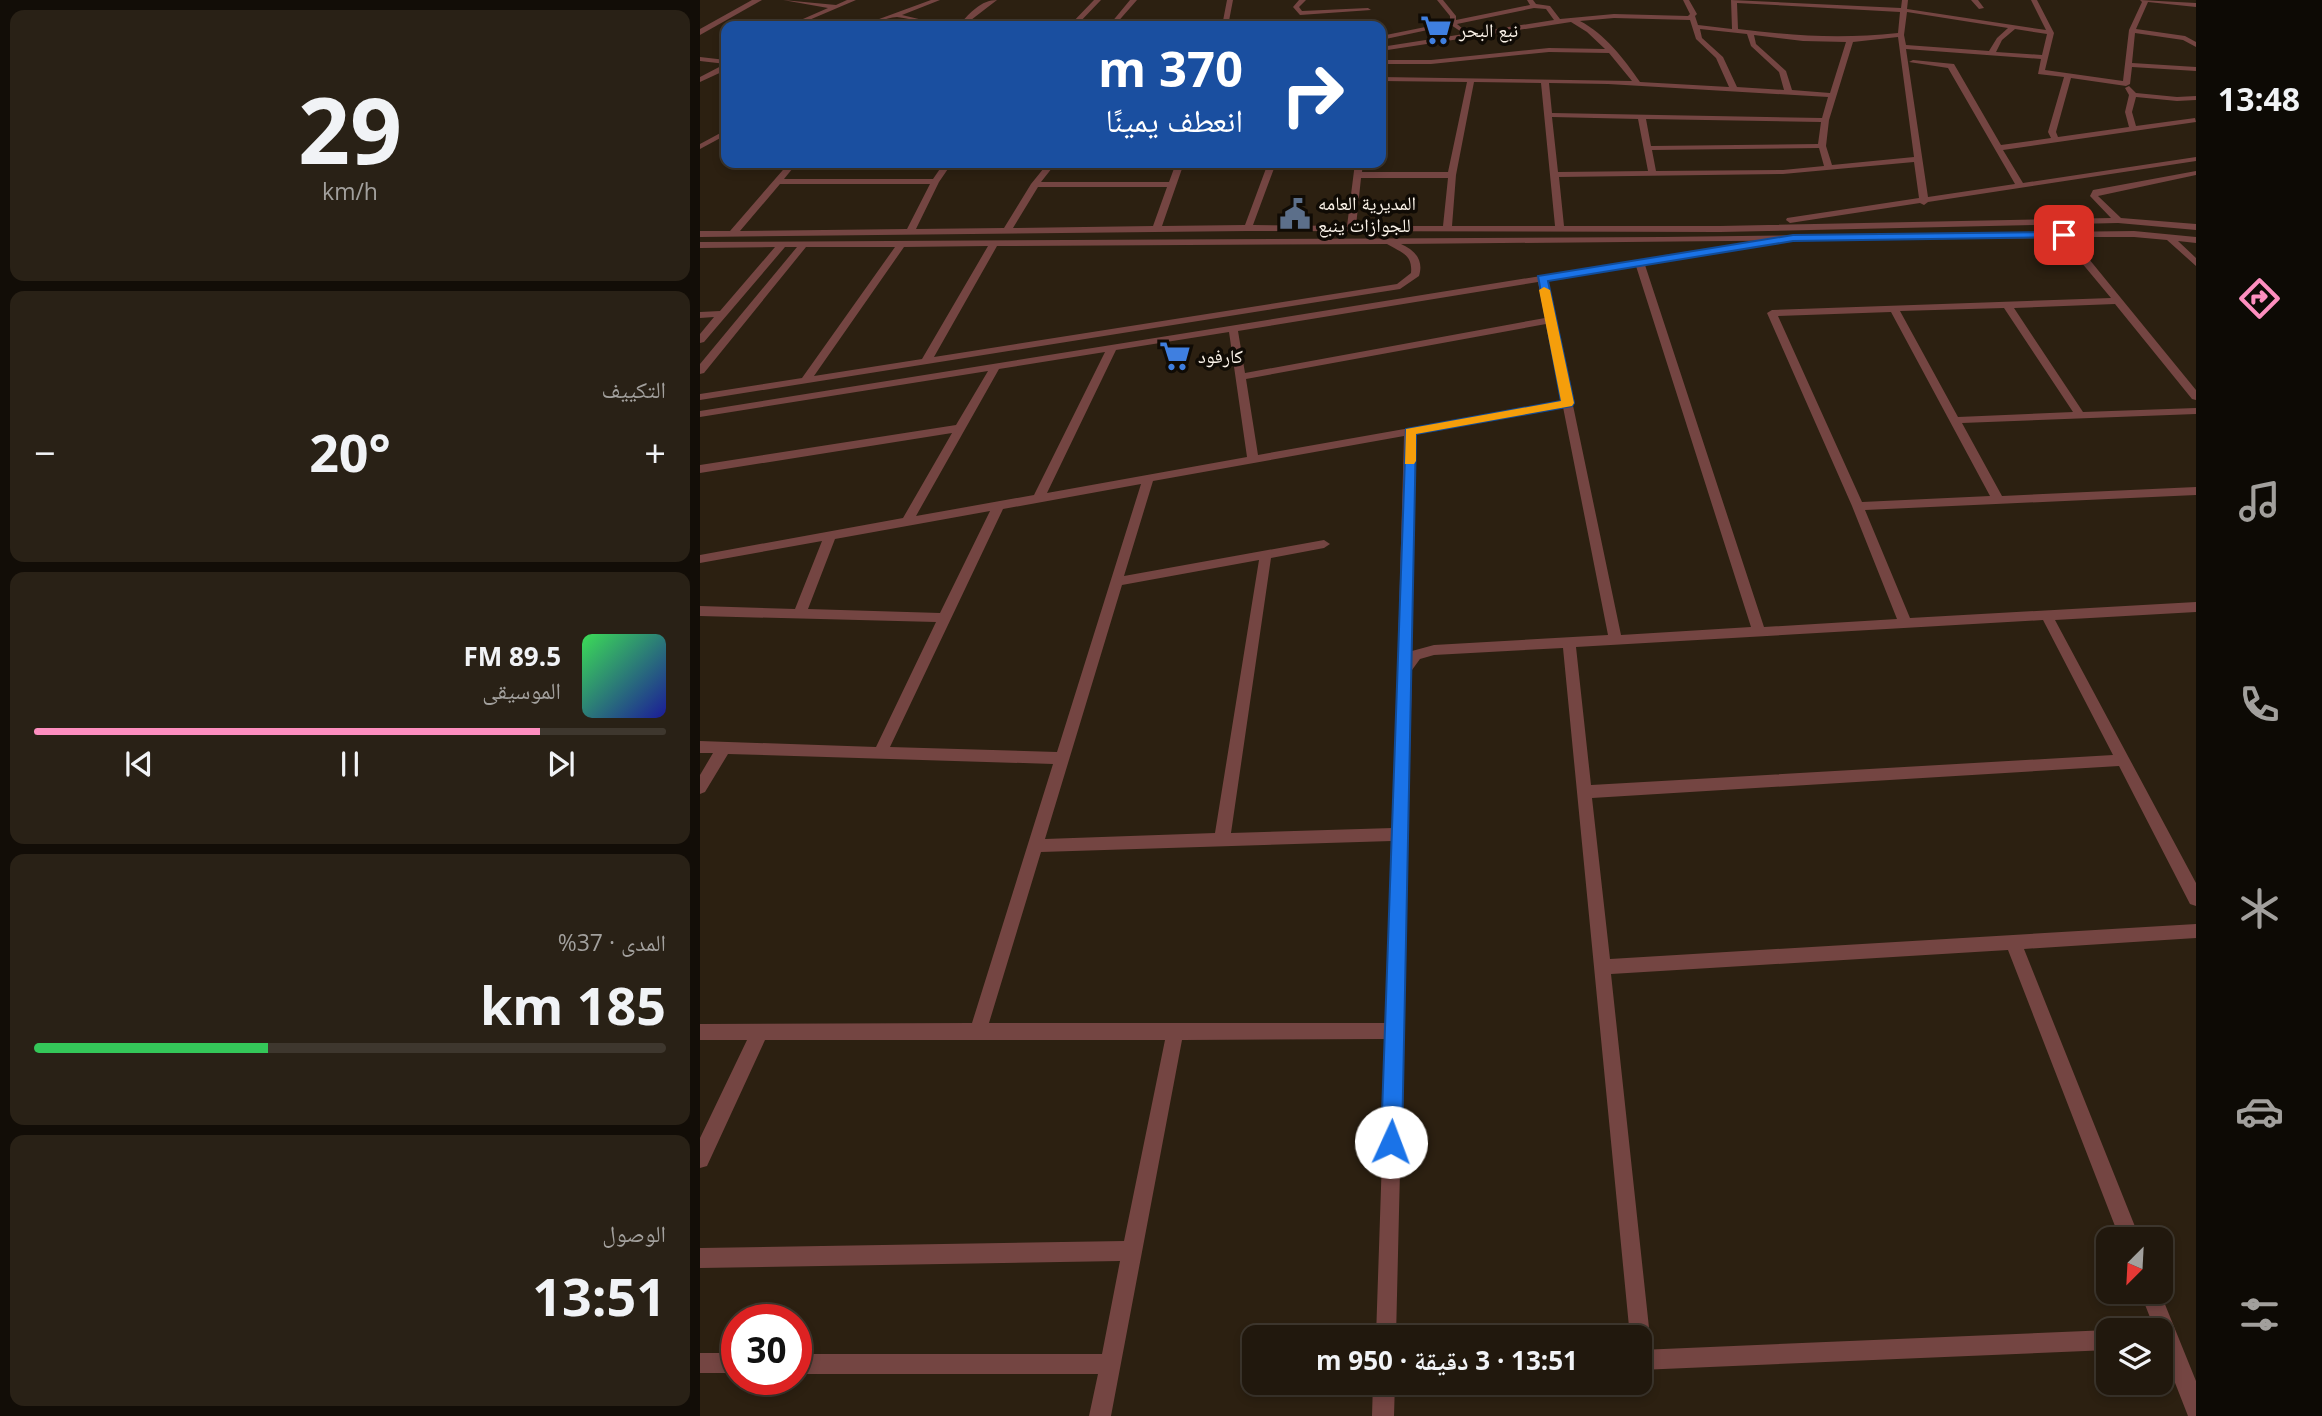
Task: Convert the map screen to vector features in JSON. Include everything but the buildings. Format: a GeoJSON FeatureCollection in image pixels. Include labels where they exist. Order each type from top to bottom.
{"type":"FeatureCollection","features":[{"type":"Feature","properties":{"kind":"street"},"geometry":{"type":"LineString","coordinates":[[700,22],[740,0]]}},
{"type":"Feature","properties":{"kind":"street"},"geometry":{"type":"LineString","coordinates":[[700,32],[758,0]]}},
{"type":"Feature","properties":{"kind":"street"},"geometry":{"type":"LineString","coordinates":[[786,0],[837,7]]}},
{"type":"Feature","properties":{"kind":"street"},"geometry":{"type":"LineString","coordinates":[[802,21],[853,0]]}},
{"type":"Feature","properties":{"kind":"street"},"geometry":{"type":"LineString","coordinates":[[880,21],[937,0]]}},
{"type":"Feature","properties":{"kind":"street"},"geometry":{"type":"LineString","coordinates":[[968,21],[984,5],[994,0]]}},
{"type":"Feature","properties":{"kind":"street"},"geometry":{"type":"LineString","coordinates":[[1077,21],[1098,0]]}},
{"type":"Feature","properties":{"kind":"street"},"geometry":{"type":"LineString","coordinates":[[1116,21],[1134,0]]}},
{"type":"Feature","properties":{"kind":"street"},"geometry":{"type":"LineString","coordinates":[[1226,21],[1230,0]]}},
{"type":"Feature","properties":{"kind":"street"},"geometry":{"type":"LineString","coordinates":[[1303,0],[1296,8],[1300,13],[1368,14],[1369,0]]}},
{"type":"Feature","properties":{"kind":"street"},"geometry":{"type":"LineString","coordinates":[[1440,0],[1453,16],[1453,24]]}},
{"type":"Feature","properties":{"kind":"street"},"geometry":{"type":"LineString","coordinates":[[1686,0],[1694,13],[1689,18]]}},
{"type":"Feature","properties":{"kind":"street"},"geometry":{"type":"LineString","coordinates":[[1735,30],[1734,0],[1904,10],[2051,33]]}},
{"type":"Feature","properties":{"kind":"street"},"geometry":{"type":"LineString","coordinates":[[1905,0],[1901,35],[1924,202]]}},
{"type":"Feature","properties":{"kind":"street"},"geometry":{"type":"LineString","coordinates":[[1974,0],[1981,8]]}},
{"type":"Feature","properties":{"kind":"street"},"geometry":{"type":"LineString","coordinates":[[2034,0],[2051,33],[2042,57],[2040,72],[2126,84]]}},
{"type":"Feature","properties":{"kind":"street"},"geometry":{"type":"LineString","coordinates":[[2196,5],[2145,0],[2132,30],[2126,84],[2133,94],[2176,99],[2196,98]]}},
{"type":"Feature","properties":{"kind":"street"},"geometry":{"type":"LineString","coordinates":[[1386,37],[1484,17],[1532,3],[1548,7],[1558,21]]}},
{"type":"Feature","properties":{"kind":"street"},"geometry":{"type":"LineString","coordinates":[[883,11],[918,21]]}},
{"type":"Feature","properties":{"kind":"street"},"geometry":{"type":"LineString","coordinates":[[1386,48],[1558,21],[1638,16],[1693,18],[1699,39],[1719,57],[1735,91]]}},
{"type":"Feature","properties":{"kind":"street"},"geometry":{"type":"LineString","coordinates":[[1484,17],[1499,30]]}},
{"type":"Feature","properties":{"kind":"street"},"geometry":{"type":"LineString","coordinates":[[1573,20],[1590,30],[1617,54],[1638,84]]}},
{"type":"Feature","properties":{"kind":"street"},"geometry":{"type":"LineString","coordinates":[[1453,24],[1469,36]]}},
{"type":"Feature","properties":{"kind":"street"},"geometry":{"type":"LineString","coordinates":[[1696,27],[1850,40],[1901,35]]}},
{"type":"Feature","properties":{"kind":"street"},"geometry":{"type":"LineString","coordinates":[[1992,52],[1999,39],[2013,28]]}},
{"type":"Feature","properties":{"kind":"street"},"geometry":{"type":"LineString","coordinates":[[2132,30],[2185,38],[2196,45]]}},
{"type":"Feature","properties":{"kind":"street"},"geometry":{"type":"LineString","coordinates":[[1750,33],[1753,46],[1782,71],[1788,94]]}},
{"type":"Feature","properties":{"kind":"street"},"geometry":{"type":"LineString","coordinates":[[1829,167],[1822,146],[1825,120],[1850,40]]}},
{"type":"Feature","properties":{"kind":"street"},"geometry":{"type":"LineString","coordinates":[[1904,47],[2042,57]]}},
{"type":"Feature","properties":{"kind":"street"},"geometry":{"type":"LineString","coordinates":[[1386,62],[1431,62],[1549,50],[1611,51]]}},
{"type":"Feature","properties":{"kind":"street"},"geometry":{"type":"LineString","coordinates":[[703,59],[721,53]]}},
{"type":"Feature","properties":{"kind":"street"},"geometry":{"type":"LineString","coordinates":[[703,59],[721,63]]}},
{"type":"Feature","properties":{"kind":"street"},"geometry":{"type":"LineString","coordinates":[[1913,62],[1951,66],[2021,187]]}},
{"type":"Feature","properties":{"kind":"street"},"geometry":{"type":"LineString","coordinates":[[2134,65],[2196,69]]}},
{"type":"Feature","properties":{"kind":"street"},"geometry":{"type":"LineString","coordinates":[[700,80],[721,67]]}},
{"type":"Feature","properties":{"kind":"street"},"geometry":{"type":"LineString","coordinates":[[2056,140],[2052,132],[2068,76]]}},
{"type":"Feature","properties":{"kind":"street"},"geometry":{"type":"LineString","coordinates":[[1386,79],[1638,84],[1831,95]]}},
{"type":"Feature","properties":{"kind":"street"},"geometry":{"type":"LineString","coordinates":[[1447,228],[1452,175],[1471,80]]}},
{"type":"Feature","properties":{"kind":"street"},"geometry":{"type":"LineString","coordinates":[[1545,82],[1560,229]]}},
{"type":"Feature","properties":{"kind":"street"},"geometry":{"type":"LineString","coordinates":[[2133,94],[2129,103],[2129,123],[2133,128]]}},
{"type":"Feature","properties":{"kind":"street"},"geometry":{"type":"LineString","coordinates":[[2176,99],[2196,120]]}},
{"type":"Feature","properties":{"kind":"street"},"geometry":{"type":"LineString","coordinates":[[1548,115],[1825,120]]}},
{"type":"Feature","properties":{"kind":"street"},"geometry":{"type":"LineString","coordinates":[[1642,117],[1653,175]]}},
{"type":"Feature","properties":{"kind":"street"},"geometry":{"type":"LineString","coordinates":[[1998,148],[2196,120]]}},
{"type":"Feature","properties":{"kind":"street"},"geometry":{"type":"LineString","coordinates":[[700,147],[721,135]]}},
{"type":"Feature","properties":{"kind":"street"},"geometry":{"type":"LineString","coordinates":[[1648,148],[1822,146]]}},
{"type":"Feature","properties":{"kind":"street"},"geometry":{"type":"LineString","coordinates":[[1554,175],[1783,172],[1917,159]]}},
{"type":"Feature","properties":{"kind":"street"},"geometry":{"type":"LineString","coordinates":[[1720,229],[1924,202],[2196,159]]}},
{"type":"Feature","properties":{"kind":"street"},"geometry":{"type":"LineString","coordinates":[[733,233],[789,168]]}},
{"type":"Feature","properties":{"kind":"street"},"geometry":{"type":"LineString","coordinates":[[911,232],[945,168]]}},
{"type":"Feature","properties":{"kind":"street"},"geometry":{"type":"LineString","coordinates":[[1007,231],[1034,184],[1048,168]]}},
{"type":"Feature","properties":{"kind":"street"},"geometry":{"type":"LineString","coordinates":[[1157,229],[1178,168]]}},
{"type":"Feature","properties":{"kind":"street"},"geometry":{"type":"LineString","coordinates":[[1248,228],[1270,168]]}},
{"type":"Feature","properties":{"kind":"street"},"geometry":{"type":"LineString","coordinates":[[1351,228],[1358,168]]}},
{"type":"Feature","properties":{"kind":"street"},"geometry":{"type":"LineString","coordinates":[[2118,220],[2094,197],[2096,192],[2196,173]]}},
{"type":"Feature","properties":{"kind":"street"},"geometry":{"type":"LineString","coordinates":[[1357,175],[1452,175]]}},
{"type":"Feature","properties":{"kind":"street"},"geometry":{"type":"LineString","coordinates":[[778,181],[935,182]]}},
{"type":"Feature","properties":{"kind":"street"},"geometry":{"type":"LineString","coordinates":[[1034,184],[1173,185]]}},
{"type":"Feature","properties":{"kind":"street"},"geometry":{"type":"LineString","coordinates":[[700,234],[1248,228],[1720,229],[2118,220],[2196,227]]}},
{"type":"Feature","properties":{"kind":"street"},"geometry":{"type":"LineString","coordinates":[[700,245],[1380,242],[2134,234],[2196,240]]}},
{"type":"Feature","properties":{"kind":"street"},"geometry":{"type":"LineString","coordinates":[[2064,235],[2196,397]]}},
{"type":"Feature","properties":{"kind":"street"},"geometry":{"type":"LineString","coordinates":[[2169,237],[2196,263]]}},
{"type":"Feature","properties":{"kind":"street"},"geometry":{"type":"LineString","coordinates":[[700,414],[1793,238]]}},
{"type":"Feature","properties":{"kind":"street"},"geometry":{"type":"LineString","coordinates":[[700,397],[1399,286],[1409,281],[1416,274],[1414,256],[1396,245],[1380,242]]}},
{"type":"Feature","properties":{"kind":"street"},"geometry":{"type":"LineString","coordinates":[[926,361],[994,243]]}},
{"type":"Feature","properties":{"kind":"street"},"geometry":{"type":"LineString","coordinates":[[700,340],[783,244]]}},
{"type":"Feature","properties":{"kind":"street"},"geometry":{"type":"LineString","coordinates":[[700,371],[804,244]]}},
{"type":"Feature","properties":{"kind":"street"},"geometry":{"type":"LineString","coordinates":[[806,380],[901,244]]}},
{"type":"Feature","properties":{"kind":"street"},"geometry":{"type":"LineString","coordinates":[[1640,263],[1759,632]]}},
{"type":"Feature","properties":{"kind":"street"},"geometry":{"type":"LineString","coordinates":[[1542,279],[1616,640]]}},
{"type":"Feature","properties":{"kind":"street"},"geometry":{"type":"LineString","coordinates":[[1905,624],[1857,506],[1772,313],[2118,301]]}},
{"type":"Feature","properties":{"kind":"street"},"geometry":{"type":"LineString","coordinates":[[2007,305],[2080,415]]}},
{"type":"Feature","properties":{"kind":"street"},"geometry":{"type":"LineString","coordinates":[[1894,309],[1998,500]]}},
{"type":"Feature","properties":{"kind":"street"},"geometry":{"type":"LineString","coordinates":[[700,314],[722,314]]}},
{"type":"Feature","properties":{"kind":"street"},"geometry":{"type":"LineString","coordinates":[[1240,377],[1550,320]]}},
{"type":"Feature","properties":{"kind":"street"},"geometry":{"type":"LineString","coordinates":[[1233,328],[1253,460]]}},
{"type":"Feature","properties":{"kind":"street"},"geometry":{"type":"LineString","coordinates":[[1038,499],[1112,348]]}},
{"type":"Feature","properties":{"kind":"street"},"geometry":{"type":"LineString","coordinates":[[907,522],[995,366]]}},
{"type":"Feature","properties":{"kind":"street"},"geometry":{"type":"LineString","coordinates":[[700,559],[1567,403]]}},
{"type":"Feature","properties":{"kind":"street"},"geometry":{"type":"LineString","coordinates":[[1954,420],[2196,411]]}},
{"type":"Feature","properties":{"kind":"street"},"geometry":{"type":"LineString","coordinates":[[700,469],[961,428]]}},
{"type":"Feature","properties":{"kind":"street"},"geometry":{"type":"LineString","coordinates":[[1386,1325],[1410,432]]}},
{"type":"Feature","properties":{"kind":"street"},"geometry":{"type":"LineString","coordinates":[[978,1032],[1148,479]]}},
{"type":"Feature","properties":{"kind":"street"},"geometry":{"type":"LineString","coordinates":[[1857,506],[2196,491]]}},
{"type":"Feature","properties":{"kind":"street"},"geometry":{"type":"LineString","coordinates":[[880,753],[998,506]]}},
{"type":"Feature","properties":{"kind":"street"},"geometry":{"type":"LineString","coordinates":[[800,614],[830,536]]}},
{"type":"Feature","properties":{"kind":"street"},"geometry":{"type":"LineString","coordinates":[[1116,582],[1324,544]]}},
{"type":"Feature","properties":{"kind":"street"},"geometry":{"type":"LineString","coordinates":[[1222,840],[1266,553]]}},
{"type":"Feature","properties":{"kind":"street"},"geometry":{"type":"LineString","coordinates":[[1405,669],[1415,655],[1434,650],[2196,607]]}},
{"type":"Feature","properties":{"kind":"street"},"geometry":{"type":"LineString","coordinates":[[700,611],[944,618]]}},
{"type":"Feature","properties":{"kind":"street"},"geometry":{"type":"LineString","coordinates":[[2047,616],[2196,899]]}},
{"type":"Feature","properties":{"kind":"street"},"geometry":{"type":"LineString","coordinates":[[1569,642],[1638,1325]]}},
{"type":"Feature","properties":{"kind":"street"},"geometry":{"type":"LineString","coordinates":[[700,747],[1062,758]]}},
{"type":"Feature","properties":{"kind":"street"},"geometry":{"type":"LineString","coordinates":[[700,788],[724,748]]}},
{"type":"Feature","properties":{"kind":"street"},"geometry":{"type":"LineString","coordinates":[[1583,792],[2123,760]]}},
{"type":"Feature","properties":{"kind":"street"},"geometry":{"type":"LineString","coordinates":[[1035,846],[1400,834]]}},
{"type":"Feature","properties":{"kind":"street"},"geometry":{"type":"LineString","coordinates":[[1601,967],[2196,931]]}},
{"type":"Feature","properties":{"kind":"street"},"geometry":{"type":"LineString","coordinates":[[2013,942],[2125,1227]]}},
{"type":"Feature","properties":{"kind":"street"},"geometry":{"type":"LineString","coordinates":[[1100,1416],[1175,1031]]}},
{"type":"Feature","properties":{"kind":"street"},"geometry":{"type":"LineString","coordinates":[[700,1032],[1395,1031]]}},
{"type":"Feature","properties":{"kind":"street"},"geometry":{"type":"LineString","coordinates":[[700,1159],[760,1032]]}},
{"type":"Feature","properties":{"kind":"street"},"geometry":{"type":"LineString","coordinates":[[700,1258],[1132,1251]]}},
{"type":"Feature","properties":{"kind":"street"},"geometry":{"type":"LineString","coordinates":[[1652,1349],[2096,1340]]}},
{"type":"Feature","properties":{"kind":"street"},"geometry":{"type":"LineString","coordinates":[[2173,1356],[2196,1408]]}},
{"type":"Feature","properties":{"kind":"street"},"geometry":{"type":"LineString","coordinates":[[700,1363],[721,1363]]}},
{"type":"Feature","properties":{"kind":"street"},"geometry":{"type":"LineString","coordinates":[[812,1364],[1110,1364]]}},
{"type":"Feature","properties":{"kind":"street"},"geometry":{"type":"LineString","coordinates":[[1383,1416],[1384,1395]]}},
{"type":"Feature","properties":{"kind":"slow traffic"},"geometry":{"type":"LineString","coordinates":[[1409,461],[1410,432],[1567,403],[1544,290]]}},
{"type":"Feature","properties":{"kind":"place","name":"نبع البحر"},"geometry":{"type":"Point","coordinates":[1436,30]}},
{"type":"Feature","properties":{"kind":"place","name":"المديرية العامه للجوازات ينبع"},"geometry":{"type":"Point","coordinates":[1295,214]}},
{"type":"Feature","properties":{"kind":"place","name":"كارفود"},"geometry":{"type":"Point","coordinates":[1175,356]}},
{"type":"Feature","properties":{"kind":"route"},"geometry":{"type":"LineString","coordinates":[[1391,1142],[1410,432],[1567,403],[1542,279],[1793,238],[2064,235]]}}]}
